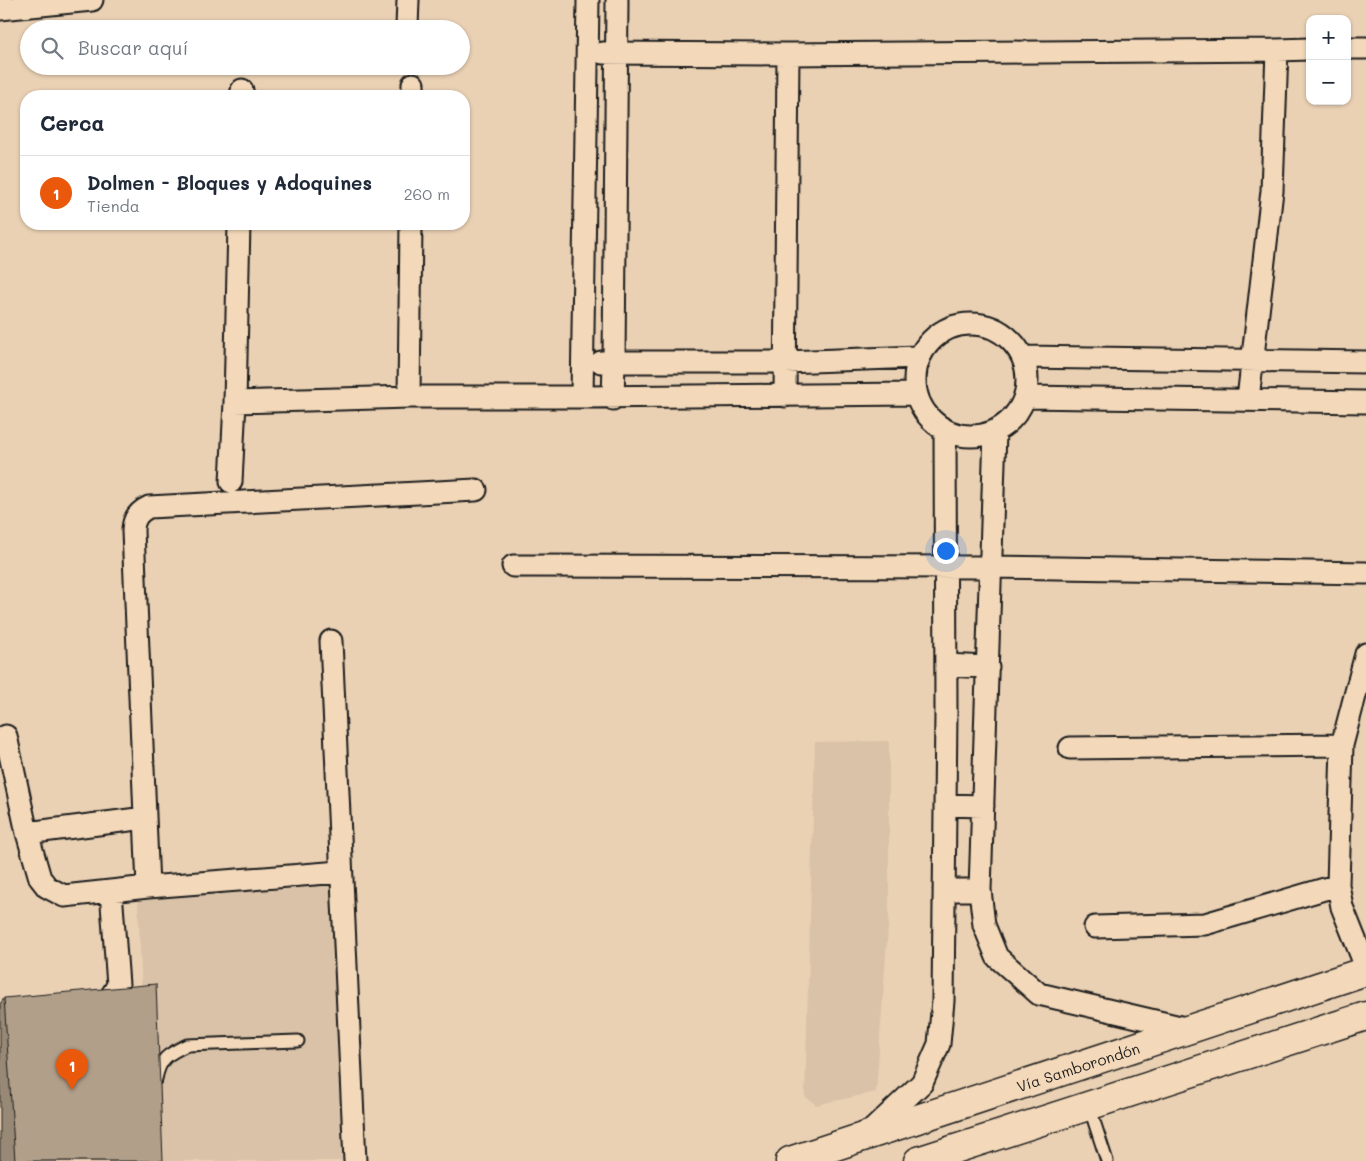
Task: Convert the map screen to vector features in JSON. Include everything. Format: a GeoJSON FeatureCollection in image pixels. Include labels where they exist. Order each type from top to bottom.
{"type":"FeatureCollection","features":[{"type":"Feature","properties":{"kind":"main road","name":"Vía Samborondón"},"geometry":{"type":"LineString","coordinates":[[790,1161],[1194,1030],[1366,971]]}},
{"type":"Feature","properties":{"kind":"main road"},"geometry":{"type":"LineString","coordinates":[[918,1161],[1366,1016]]}},
{"type":"Feature","properties":{"kind":"street"},"geometry":{"type":"LineString","coordinates":[[0,9],[92,0]]}},
{"type":"Feature","properties":{"kind":"street"},"geometry":{"type":"LineString","coordinates":[[407,20],[408,0]]}},
{"type":"Feature","properties":{"kind":"street"},"geometry":{"type":"LineString","coordinates":[[582,397],[588,0]]}},
{"type":"Feature","properties":{"kind":"street"},"geometry":{"type":"LineString","coordinates":[[613,399],[616,0]]}},
{"type":"Feature","properties":{"kind":"street"},"geometry":{"type":"LineString","coordinates":[[1351,48],[1366,48]]}},
{"type":"Feature","properties":{"kind":"street"},"geometry":{"type":"LineString","coordinates":[[587,52],[788,54],[1306,49]]}},
{"type":"Feature","properties":{"kind":"street"},"geometry":{"type":"LineString","coordinates":[[1248,399],[1272,191],[1277,50]]}},
{"type":"Feature","properties":{"kind":"street"},"geometry":{"type":"LineString","coordinates":[[784,396],[788,54]]}},
{"type":"Feature","properties":{"kind":"street"},"geometry":{"type":"LineString","coordinates":[[231,482],[235,402],[239,230]]}},
{"type":"Feature","properties":{"kind":"street"},"geometry":{"type":"LineString","coordinates":[[408,397],[411,230]]}},
{"type":"Feature","properties":{"kind":"street"},"geometry":{"type":"LineString","coordinates":[[982,324],[1005,335],[1024,357],[1028,375],[1025,397],[1015,415],[994,432],[974,437],[945,432],[927,417],[915,394],[914,374],[918,357],[936,335],[958,325],[982,324]]}},
{"type":"Feature","properties":{"kind":"street"},"geometry":{"type":"LineString","coordinates":[[583,362],[785,362],[918,357]]}},
{"type":"Feature","properties":{"kind":"street"},"geometry":{"type":"LineString","coordinates":[[1024,357],[1366,362]]}},
{"type":"Feature","properties":{"kind":"street"},"geometry":{"type":"LineString","coordinates":[[235,402],[408,397],[582,397],[613,399],[915,394]]}},
{"type":"Feature","properties":{"kind":"street"},"geometry":{"type":"LineString","coordinates":[[1025,397],[1366,402]]}},
{"type":"Feature","properties":{"kind":"street"},"geometry":{"type":"LineString","coordinates":[[866,1136],[922,1083],[939,1044],[943,1001],[945,805],[945,432]]}},
{"type":"Feature","properties":{"kind":"street"},"geometry":{"type":"LineString","coordinates":[[994,432],[992,567],[980,890],[984,926],[997,957],[1039,994],[1194,1030]]}},
{"type":"Feature","properties":{"kind":"street"},"geometry":{"type":"LineString","coordinates":[[148,886],[133,531],[133,522],[137,515],[149,507],[476,490]]}},
{"type":"Feature","properties":{"kind":"street"},"geometry":{"type":"LineString","coordinates":[[513,566],[992,567],[1366,574]]}},
{"type":"Feature","properties":{"kind":"street"},"geometry":{"type":"LineString","coordinates":[[331,641],[340,872],[355,1161]]}},
{"type":"Feature","properties":{"kind":"street"},"geometry":{"type":"LineString","coordinates":[[1366,654],[1342,745],[1338,885],[1342,907],[1366,967]]}},
{"type":"Feature","properties":{"kind":"street"},"geometry":{"type":"LineString","coordinates":[[946,665],[988,667]]}},
{"type":"Feature","properties":{"kind":"street"},"geometry":{"type":"LineString","coordinates":[[6,736],[27,833],[40,878],[55,893],[64,896],[148,886],[340,872]]}},
{"type":"Feature","properties":{"kind":"street"},"geometry":{"type":"LineString","coordinates":[[1070,748],[1342,745]]}},
{"type":"Feature","properties":{"kind":"street"},"geometry":{"type":"LineString","coordinates":[[945,805],[983,806]]}},
{"type":"Feature","properties":{"kind":"street"},"geometry":{"type":"LineString","coordinates":[[27,833],[144,818]]}},
{"type":"Feature","properties":{"kind":"street"},"geometry":{"type":"LineString","coordinates":[[1095,927],[1205,924],[1338,885]]}},
{"type":"Feature","properties":{"kind":"street"},"geometry":{"type":"LineString","coordinates":[[944,890],[980,890]]}},
{"type":"Feature","properties":{"kind":"street"},"geometry":{"type":"LineString","coordinates":[[78,1007],[103,1002],[115,992],[118,985],[111,891]]}},
{"type":"Feature","properties":{"kind":"lane"},"geometry":{"type":"LineString","coordinates":[[156,1094],[158,1065],[171,1053],[187,1045],[298,1041]]}},
{"type":"Feature","properties":{"kind":"lane"},"geometry":{"type":"LineString","coordinates":[[1089,1106],[1107,1161]]}},
{"type":"Feature","properties":{"kind":"shaded area"},"geometry":{"type":"Polygon","coordinates":[[[889,741],[889,914],[876,1092],[816,1105],[805,1096],[815,742],[889,741]]]}},
{"type":"Feature","properties":{"kind":"shaded area"},"geometry":{"type":"Polygon","coordinates":[[[331,882],[343,1161],[149,1161],[138,900],[331,882]]]}},
{"type":"Feature","properties":{"kind":"building"},"geometry":{"type":"Polygon","coordinates":[[[156,984],[163,1161],[15,1161],[4,998],[156,984]]]}},
{"type":"Feature","properties":{"kind":"place","name":"Dolmen - Bloques y Adoquines"},"geometry":{"type":"Point","coordinates":[72,1090]}}]}
